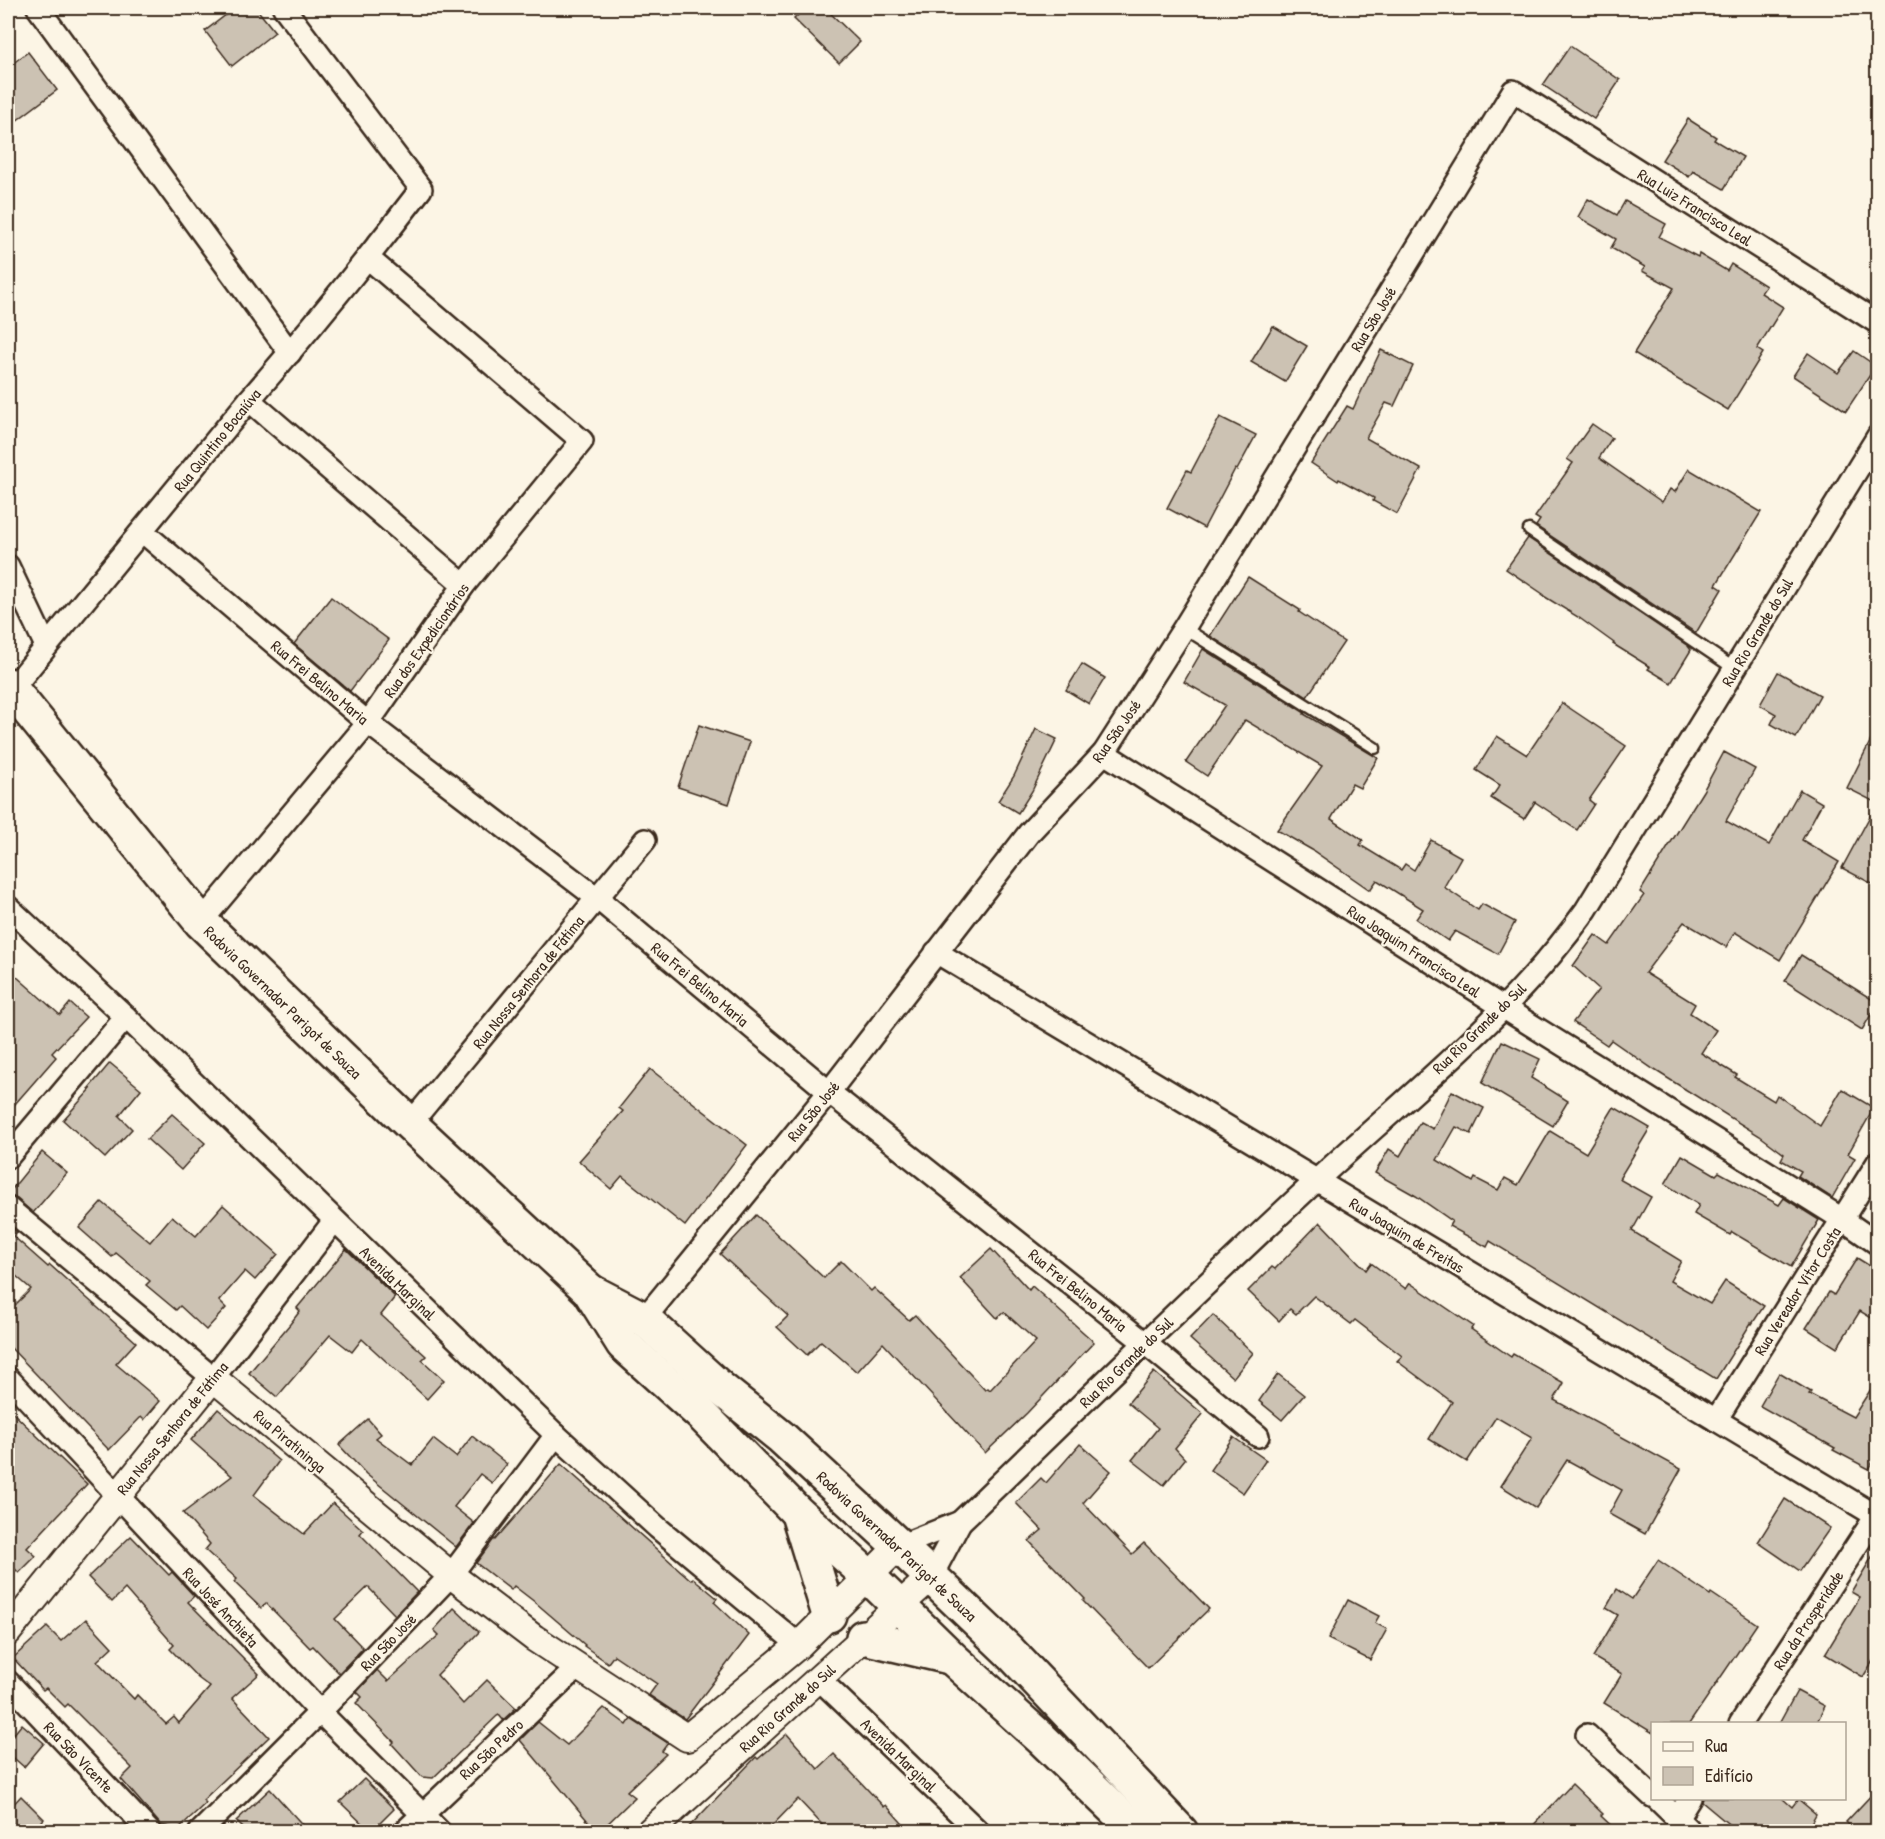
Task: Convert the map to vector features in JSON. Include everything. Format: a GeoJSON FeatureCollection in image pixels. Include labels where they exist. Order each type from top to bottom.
{"type":"FeatureCollection","features":[{"type":"Feature","properties":{"kind":"main road","name":"Rodovia Governador Parigot de Souza"},"geometry":{"type":"LineString","coordinates":[[9,688],[201,922],[410,1124],[589,1290],[623,1344],[702,1415],[797,1512],[1042,1739],[1138,1832]]}},
{"type":"Feature","properties":{"kind":"main road","name":"Rodovia Governador Parigot de Souza"},"geometry":{"type":"LineString","coordinates":[[589,1290],[644,1319],[720,1388],[781,1437],[899,1545],[1058,1701],[1181,1832]]}},
{"type":"Feature","properties":{"kind":"main road"},"geometry":{"type":"LineString","coordinates":[[797,1512],[829,1615]]}},
{"type":"Feature","properties":{"kind":"main road"},"geometry":{"type":"LineString","coordinates":[[863,1638],[913,1647],[952,1658]]}},
{"type":"Feature","properties":{"kind":"street"},"geometry":{"type":"LineString","coordinates":[[39,8],[290,353]]}},
{"type":"Feature","properties":{"kind":"street","name":"Rua Quintino Bocaiúva"},"geometry":{"type":"LineString","coordinates":[[9,688],[143,532],[249,400],[368,258],[421,189],[284,8]]}},
{"type":"Feature","properties":{"kind":"street","name":"Rua Luiz Francisco Leal"},"geometry":{"type":"LineString","coordinates":[[1513,91],[1878,323]]}},
{"type":"Feature","properties":{"kind":"street","name":"Rua São José"},"geometry":{"type":"LineString","coordinates":[[644,1319],[829,1092],[1029,833],[1104,753],[1184,628],[1513,91]]}},
{"type":"Feature","properties":{"kind":"street","name":"Rua dos Expedicionários"},"geometry":{"type":"LineString","coordinates":[[201,922],[368,723],[464,585],[582,441],[368,258]]}},
{"type":"Feature","properties":{"kind":"street"},"geometry":{"type":"LineString","coordinates":[[249,400],[464,585]]}},
{"type":"Feature","properties":{"kind":"street","name":"Rua Rio Grande do Sul"},"geometry":{"type":"LineString","coordinates":[[649,1832],[931,1577],[960,1522],[1316,1181],[1504,1008],[1564,941],[1586,910],[1878,436]]}},
{"type":"Feature","properties":{"kind":"street","name":"Rua Frei Belino Maria"},"geometry":{"type":"LineString","coordinates":[[143,532],[368,723],[597,898],[829,1092],[1145,1343],[1258,1436]]}},
{"type":"Feature","properties":{"kind":"street"},"geometry":{"type":"LineString","coordinates":[[8,566],[46,646]]}},
{"type":"Feature","properties":{"kind":"street","name":"Rua Joaquim Francisco Leal"},"geometry":{"type":"LineString","coordinates":[[1104,753],[1504,1008],[1842,1219],[1878,1244]]}},
{"type":"Feature","properties":{"kind":"street","name":"Rua Nossa Senhora de Fátima"},"geometry":{"type":"LineString","coordinates":[[410,1124],[645,840]]}},
{"type":"Feature","properties":{"kind":"street","name":"Avenida Marginal"},"geometry":{"type":"LineString","coordinates":[[8,907],[126,1017],[556,1435],[658,1528],[800,1645]]}},
{"type":"Feature","properties":{"kind":"street","name":"Rua Joaquim de Freitas"},"geometry":{"type":"LineString","coordinates":[[936,952],[1877,1517]]}},
{"type":"Feature","properties":{"kind":"street"},"geometry":{"type":"LineString","coordinates":[[8,1157],[126,1017]]}},
{"type":"Feature","properties":{"kind":"street","name":"Rua Vereador Vitor Costa"},"geometry":{"type":"LineString","coordinates":[[1716,1420],[1878,1162]]}},
{"type":"Feature","properties":{"kind":"street","name":"Rua Piratininga"},"geometry":{"type":"LineString","coordinates":[[8,1208],[451,1575],[534,1638],[687,1738],[800,1645]]}},
{"type":"Feature","properties":{"kind":"street","name":"Rua Nossa Senhora de Fátima"},"geometry":{"type":"LineString","coordinates":[[8,1632],[213,1378],[334,1221]]}},
{"type":"Feature","properties":{"kind":"street","name":"Rua José Anchieta"},"geometry":{"type":"LineString","coordinates":[[8,1378],[320,1712],[440,1832]]}},
{"type":"Feature","properties":{"kind":"street","name":"Rua São José"},"geometry":{"type":"LineString","coordinates":[[200,1832],[320,1712],[451,1575],[556,1435]]}},
{"type":"Feature","properties":{"kind":"street","name":"Rua da Prosperidade"},"geometry":{"type":"LineString","coordinates":[[1741,1722],[1877,1517]]}},
{"type":"Feature","properties":{"kind":"street","name":"Rua Rio Grande do Sul"},"geometry":{"type":"LineString","coordinates":[[899,1545],[960,1522]]}},
{"type":"Feature","properties":{"kind":"street"},"geometry":{"type":"LineString","coordinates":[[800,1645],[899,1545]]}},
{"type":"Feature","properties":{"kind":"street","name":"Rua São Pedro"},"geometry":{"type":"LineString","coordinates":[[404,1832],[578,1667]]}},
{"type":"Feature","properties":{"kind":"street","name":"Avenida Marginal"},"geometry":{"type":"LineString","coordinates":[[819,1679],[979,1831]]}},
{"type":"Feature","properties":{"kind":"street","name":"Rua São Vicente"},"geometry":{"type":"LineString","coordinates":[[8,1682],[150,1832]]}},
{"type":"Feature","properties":{"kind":"street"},"geometry":{"type":"LineString","coordinates":[[1587,1735],[1651,1794]]}},
{"type":"Feature","properties":{"kind":"street"},"geometry":{"type":"LineString","coordinates":[[1657,1800],[1684,1825]]}},
{"type":"Feature","properties":{"kind":"street"},"geometry":{"type":"LineString","coordinates":[[1684,1825],[1690,1800]]}},
{"type":"Feature","properties":{"kind":"lane"},"geometry":{"type":"LineString","coordinates":[[1529,530],[1735,669]]}},
{"type":"Feature","properties":{"kind":"lane"},"geometry":{"type":"LineString","coordinates":[[1184,628],[1375,748]]}},
{"type":"Feature","properties":{"kind":"building"},"geometry":{"type":"Polygon","coordinates":[[[235,8],[256,8],[275,32],[232,66],[205,31],[235,8]]]}},
{"type":"Feature","properties":{"kind":"building"},"geometry":{"type":"Polygon","coordinates":[[[805,8],[825,8],[860,42],[839,63],[794,19],[805,8]]]}},
{"type":"Feature","properties":{"kind":"building"},"geometry":{"type":"Polygon","coordinates":[[[1570,46],[1620,80],[1594,119],[1543,85],[1570,46]]]}},
{"type":"Feature","properties":{"kind":"building"},"geometry":{"type":"Polygon","coordinates":[[[28,52],[57,90],[8,127],[8,67],[28,52]]]}},
{"type":"Feature","properties":{"kind":"building"},"geometry":{"type":"Polygon","coordinates":[[[1688,119],[1716,137],[1714,140],[1743,157],[1724,189],[1693,171],[1689,177],[1662,160],[1688,119]]]}},
{"type":"Feature","properties":{"kind":"building"},"geometry":{"type":"Polygon","coordinates":[[[1588,199],[1617,215],[1625,201],[1666,224],[1659,237],[1698,257],[1699,254],[1727,271],[1731,264],[1766,286],[1761,293],[1783,307],[1757,349],[1763,353],[1728,410],[1634,353],[1674,288],[1642,271],[1645,267],[1611,248],[1616,239],[1578,217],[1588,199]]]}},
{"type":"Feature","properties":{"kind":"building"},"geometry":{"type":"Polygon","coordinates":[[[1273,326],[1307,346],[1285,382],[1251,362],[1273,326]]]}},
{"type":"Feature","properties":{"kind":"building"},"geometry":{"type":"Polygon","coordinates":[[[1381,350],[1413,366],[1394,406],[1386,403],[1366,438],[1421,469],[1397,514],[1373,501],[1374,498],[1339,479],[1338,481],[1311,463],[1347,406],[1353,409],[1381,350]]]}},
{"type":"Feature","properties":{"kind":"building"},"geometry":{"type":"Polygon","coordinates":[[[1854,351],[1876,366],[1846,411],[1793,376],[1808,353],[1838,373],[1854,351]]]}},
{"type":"Feature","properties":{"kind":"building"},"geometry":{"type":"Polygon","coordinates":[[[1220,417],[1256,435],[1204,528],[1167,508],[1187,470],[1191,472],[1220,417]]]}},
{"type":"Feature","properties":{"kind":"building"},"geometry":{"type":"Polygon","coordinates":[[[1592,424],[1612,438],[1599,458],[1662,502],[1670,489],[1675,492],[1689,469],[1761,512],[1716,585],[1722,589],[1696,633],[1536,526],[1540,520],[1535,517],[1573,463],[1567,459],[1592,424]]]}},
{"type":"Feature","properties":{"kind":"building"},"geometry":{"type":"Polygon","coordinates":[[[1528,538],[1688,646],[1691,650],[1671,683],[1506,569],[1528,538]]]}},
{"type":"Feature","properties":{"kind":"building"},"geometry":{"type":"Polygon","coordinates":[[[1248,577],[1300,610],[1299,612],[1344,642],[1307,697],[1210,636],[1248,577]]]}},
{"type":"Feature","properties":{"kind":"building"},"geometry":{"type":"Polygon","coordinates":[[[331,597],[389,640],[350,691],[294,644],[331,597]]]}},
{"type":"Feature","properties":{"kind":"building"},"geometry":{"type":"Polygon","coordinates":[[[1203,649],[1378,758],[1360,788],[1352,784],[1331,819],[1363,840],[1360,845],[1401,870],[1405,864],[1414,870],[1431,840],[1461,857],[1444,887],[1478,910],[1482,904],[1515,922],[1498,954],[1455,931],[1448,941],[1416,919],[1423,909],[1377,880],[1370,890],[1312,850],[1277,830],[1322,766],[1245,720],[1207,776],[1186,762],[1225,705],[1184,682],[1203,649]]]}},
{"type":"Feature","properties":{"kind":"building"},"geometry":{"type":"Polygon","coordinates":[[[1082,664],[1105,678],[1089,704],[1066,690],[1082,664]]]}},
{"type":"Feature","properties":{"kind":"building"},"geometry":{"type":"Polygon","coordinates":[[[1778,672],[1820,695],[1796,738],[1771,724],[1776,714],[1760,705],[1778,672]]]}},
{"type":"Feature","properties":{"kind":"building"},"geometry":{"type":"Polygon","coordinates":[[[1562,703],[1626,746],[1589,800],[1594,804],[1577,830],[1535,802],[1524,819],[1491,798],[1500,785],[1476,770],[1497,736],[1527,755],[1562,703]]]}},
{"type":"Feature","properties":{"kind":"building"},"geometry":{"type":"Polygon","coordinates":[[[699,725],[750,742],[729,804],[678,787],[699,725]]]}},
{"type":"Feature","properties":{"kind":"building"},"geometry":{"type":"Polygon","coordinates":[[[1878,726],[1878,887],[1842,868],[1877,803],[1847,788],[1878,726]]]}},
{"type":"Feature","properties":{"kind":"building"},"geometry":{"type":"Polygon","coordinates":[[[1036,729],[1057,739],[1032,791],[1018,813],[998,801],[1014,776],[1036,729]]]}},
{"type":"Feature","properties":{"kind":"building"},"geometry":{"type":"Polygon","coordinates":[[[1724,752],[1755,769],[1726,821],[1769,845],[1800,790],[1822,803],[1802,840],[1839,862],[1780,960],[1735,932],[1726,947],[1684,922],[1645,973],[1695,1004],[1690,1013],[1716,1030],[1701,1053],[1774,1101],[1777,1095],[1820,1126],[1842,1089],[1874,1108],[1848,1154],[1855,1158],[1832,1198],[1798,1176],[1801,1171],[1781,1160],[1784,1154],[1760,1136],[1611,1040],[1607,1045],[1573,1022],[1599,989],[1573,966],[1595,935],[1609,945],[1644,895],[1640,892],[1703,791],[1724,752]]]}},
{"type":"Feature","properties":{"kind":"building"},"geometry":{"type":"Polygon","coordinates":[[[1801,955],[1878,1003],[1862,1030],[1785,981],[1801,955]]]}},
{"type":"Feature","properties":{"kind":"building"},"geometry":{"type":"Polygon","coordinates":[[[8,969],[60,1015],[70,1003],[86,1017],[52,1053],[56,1057],[8,1112],[8,969]]]}},
{"type":"Feature","properties":{"kind":"building"},"geometry":{"type":"Polygon","coordinates":[[[1502,1041],[1540,1059],[1531,1078],[1568,1101],[1553,1126],[1482,1083],[1502,1041]]]}},
{"type":"Feature","properties":{"kind":"building"},"geometry":{"type":"Polygon","coordinates":[[[110,1063],[141,1089],[119,1116],[132,1129],[105,1158],[63,1120],[91,1089],[89,1088],[110,1063]]]}},
{"type":"Feature","properties":{"kind":"building"},"geometry":{"type":"Polygon","coordinates":[[[650,1069],[747,1145],[685,1226],[622,1176],[611,1189],[579,1161],[623,1111],[619,1108],[650,1069]]]}},
{"type":"Feature","properties":{"kind":"building"},"geometry":{"type":"Polygon","coordinates":[[[1452,1091],[1484,1108],[1471,1134],[1456,1127],[1437,1160],[1473,1182],[1475,1178],[1498,1190],[1505,1178],[1518,1185],[1550,1131],[1586,1153],[1614,1107],[1650,1128],[1619,1179],[1651,1197],[1632,1231],[1681,1261],[1670,1281],[1710,1304],[1725,1281],[1764,1306],[1716,1379],[1490,1241],[1487,1247],[1449,1226],[1452,1221],[1416,1196],[1375,1173],[1389,1149],[1400,1156],[1420,1122],[1433,1129],[1452,1091]]]}},
{"type":"Feature","properties":{"kind":"building"},"geometry":{"type":"Polygon","coordinates":[[[172,1114],[205,1143],[181,1170],[147,1139],[172,1114]]]}},
{"type":"Feature","properties":{"kind":"building"},"geometry":{"type":"Polygon","coordinates":[[[42,1152],[67,1173],[33,1213],[8,1194],[42,1152]]]}},
{"type":"Feature","properties":{"kind":"building"},"geometry":{"type":"Polygon","coordinates":[[[1682,1155],[1716,1175],[1719,1172],[1779,1205],[1784,1198],[1819,1220],[1791,1267],[1732,1232],[1730,1235],[1694,1214],[1699,1205],[1665,1184],[1682,1155]]]}},
{"type":"Feature","properties":{"kind":"building"},"geometry":{"type":"Polygon","coordinates":[[[102,1202],[150,1242],[172,1216],[196,1236],[223,1205],[278,1254],[255,1280],[245,1271],[219,1301],[226,1308],[206,1330],[180,1306],[176,1310],[146,1285],[150,1281],[116,1253],[112,1257],[79,1228],[102,1202]]]}},
{"type":"Feature","properties":{"kind":"building"},"geometry":{"type":"Polygon","coordinates":[[[756,1215],[824,1278],[841,1261],[871,1291],[874,1288],[909,1320],[915,1315],[985,1390],[988,1388],[990,1390],[1036,1341],[1004,1312],[997,1318],[960,1278],[991,1249],[1029,1290],[1032,1286],[1094,1342],[1027,1413],[985,1453],[883,1343],[857,1372],[821,1341],[807,1355],[777,1327],[788,1316],[720,1254],[756,1215]]]}},
{"type":"Feature","properties":{"kind":"building"},"geometry":{"type":"Polygon","coordinates":[[[1320,1222],[1366,1270],[1371,1263],[1406,1289],[1410,1283],[1473,1326],[1471,1329],[1511,1357],[1513,1354],[1564,1383],[1554,1400],[1681,1469],[1645,1534],[1609,1514],[1622,1490],[1567,1460],[1536,1508],[1501,1486],[1532,1438],[1496,1417],[1467,1462],[1429,1439],[1452,1402],[1397,1361],[1402,1356],[1355,1320],[1351,1324],[1314,1296],[1296,1314],[1290,1309],[1279,1321],[1248,1291],[1272,1267],[1275,1269],[1320,1222]]]}},
{"type":"Feature","properties":{"kind":"building"},"geometry":{"type":"Polygon","coordinates":[[[8,1224],[17,1232],[13,1236],[48,1267],[50,1265],[136,1342],[116,1364],[160,1401],[144,1420],[141,1417],[109,1450],[8,1345],[8,1312],[31,1289],[8,1269],[8,1224]]]}},
{"type":"Feature","properties":{"kind":"building"},"geometry":{"type":"Polygon","coordinates":[[[346,1249],[395,1297],[381,1315],[426,1356],[422,1360],[444,1380],[427,1399],[362,1339],[352,1352],[330,1335],[277,1397],[249,1373],[300,1311],[297,1308],[346,1249]]]}},
{"type":"Feature","properties":{"kind":"building"},"geometry":{"type":"Polygon","coordinates":[[[1857,1258],[1878,1271],[1878,1322],[1860,1311],[1837,1348],[1806,1328],[1829,1292],[1834,1295],[1857,1258]]]}},
{"type":"Feature","properties":{"kind":"building"},"geometry":{"type":"Polygon","coordinates":[[[1213,1315],[1253,1353],[1233,1378],[1190,1339],[1213,1315]]]}},
{"type":"Feature","properties":{"kind":"building"},"geometry":{"type":"Polygon","coordinates":[[[1154,1372],[1203,1414],[1175,1448],[1185,1459],[1164,1485],[1132,1460],[1158,1428],[1128,1403],[1154,1372]]]}},
{"type":"Feature","properties":{"kind":"building"},"geometry":{"type":"Polygon","coordinates":[[[1779,1373],[1811,1392],[1809,1394],[1853,1417],[1878,1378],[1878,1453],[1869,1469],[1760,1406],[1779,1373]]]}},
{"type":"Feature","properties":{"kind":"building"},"geometry":{"type":"Polygon","coordinates":[[[1278,1374],[1304,1395],[1282,1420],[1259,1401],[1278,1374]]]}},
{"type":"Feature","properties":{"kind":"building"},"geometry":{"type":"Polygon","coordinates":[[[8,1408],[87,1484],[27,1548],[36,1556],[19,1573],[11,1565],[8,1569],[8,1408]]]}},
{"type":"Feature","properties":{"kind":"building"},"geometry":{"type":"Polygon","coordinates":[[[218,1409],[279,1461],[254,1495],[304,1534],[333,1503],[363,1530],[360,1534],[417,1592],[395,1615],[368,1587],[335,1619],[363,1648],[339,1673],[313,1646],[310,1648],[266,1603],[261,1608],[234,1582],[237,1579],[205,1550],[210,1544],[183,1513],[232,1476],[191,1440],[218,1409]]]}},
{"type":"Feature","properties":{"kind":"building"},"geometry":{"type":"Polygon","coordinates":[[[368,1419],[381,1434],[376,1438],[412,1465],[433,1439],[456,1457],[472,1436],[507,1464],[492,1483],[480,1474],[454,1507],[474,1523],[456,1547],[366,1474],[339,1445],[368,1419]]]}},
{"type":"Feature","properties":{"kind":"building"},"geometry":{"type":"Polygon","coordinates":[[[1233,1437],[1266,1460],[1243,1493],[1210,1470],[1233,1437]]]}},
{"type":"Feature","properties":{"kind":"building"},"geometry":{"type":"Polygon","coordinates":[[[1080,1444],[1111,1471],[1083,1503],[1132,1554],[1144,1543],[1209,1609],[1148,1668],[1029,1541],[1042,1530],[1016,1503],[1041,1478],[1046,1483],[1080,1444]]]}},
{"type":"Feature","properties":{"kind":"building"},"geometry":{"type":"Polygon","coordinates":[[[561,1464],[691,1580],[693,1578],[717,1598],[714,1602],[749,1635],[685,1719],[649,1695],[657,1684],[614,1655],[608,1663],[584,1646],[514,1586],[511,1590],[476,1563],[494,1539],[561,1464]]]}},
{"type":"Feature","properties":{"kind":"building"},"geometry":{"type":"Polygon","coordinates":[[[1785,1499],[1830,1528],[1800,1571],[1758,1542],[1785,1499]]]}},
{"type":"Feature","properties":{"kind":"building"},"geometry":{"type":"Polygon","coordinates":[[[131,1536],[169,1575],[172,1572],[194,1596],[188,1602],[259,1674],[232,1698],[269,1737],[203,1800],[206,1803],[178,1829],[161,1825],[121,1779],[132,1768],[68,1704],[65,1707],[46,1688],[43,1690],[13,1658],[47,1627],[61,1641],[86,1619],[112,1647],[97,1661],[134,1699],[137,1695],[166,1724],[174,1717],[179,1723],[210,1687],[170,1649],[174,1645],[125,1589],[112,1602],[88,1577],[131,1536]]]}},
{"type":"Feature","properties":{"kind":"building"},"geometry":{"type":"Polygon","coordinates":[[[1878,1547],[1878,1653],[1863,1677],[1825,1654],[1860,1597],[1851,1592],[1878,1547]]]}},
{"type":"Feature","properties":{"kind":"building"},"geometry":{"type":"Polygon","coordinates":[[[1658,1560],[1757,1624],[1690,1722],[1651,1722],[1651,1732],[1604,1703],[1622,1674],[1593,1657],[1618,1615],[1606,1608],[1617,1589],[1632,1599],[1658,1560]]]}},
{"type":"Feature","properties":{"kind":"building"},"geometry":{"type":"Polygon","coordinates":[[[1348,1600],[1379,1616],[1375,1623],[1387,1629],[1370,1660],[1328,1639],[1348,1600]]]}},
{"type":"Feature","properties":{"kind":"building"},"geometry":{"type":"Polygon","coordinates":[[[454,1608],[479,1632],[437,1675],[463,1704],[487,1680],[516,1708],[503,1720],[499,1715],[497,1716],[433,1778],[422,1777],[392,1744],[394,1742],[356,1703],[362,1697],[357,1692],[377,1670],[388,1681],[439,1635],[434,1630],[454,1608]]]}},
{"type":"Feature","properties":{"kind":"building"},"geometry":{"type":"Polygon","coordinates":[[[1797,1691],[1825,1706],[1817,1722],[1780,1722],[1797,1691]]]}},
{"type":"Feature","properties":{"kind":"building"},"geometry":{"type":"Polygon","coordinates":[[[604,1708],[627,1725],[631,1719],[668,1743],[662,1751],[666,1754],[627,1791],[635,1797],[597,1832],[520,1740],[538,1722],[567,1745],[604,1708]]]}},
{"type":"Feature","properties":{"kind":"building"},"geometry":{"type":"Polygon","coordinates":[[[22,1724],[44,1743],[24,1767],[8,1753],[8,1741],[22,1724]]]}},
{"type":"Feature","properties":{"kind":"building"},"geometry":{"type":"Polygon","coordinates":[[[787,1734],[818,1769],[834,1754],[910,1832],[829,1832],[798,1799],[766,1832],[684,1832],[756,1757],[758,1759],[787,1734]]]}},
{"type":"Feature","properties":{"kind":"building"},"geometry":{"type":"Polygon","coordinates":[[[364,1779],[394,1809],[371,1832],[340,1802],[364,1779]]]}},
{"type":"Feature","properties":{"kind":"building"},"geometry":{"type":"Polygon","coordinates":[[[1572,1784],[1603,1814],[1601,1816],[1618,1832],[1527,1832],[1572,1784]]]}},
{"type":"Feature","properties":{"kind":"building"},"geometry":{"type":"Polygon","coordinates":[[[1878,1788],[1878,1823],[1870,1832],[1856,1832],[1846,1822],[1878,1788]]]}},
{"type":"Feature","properties":{"kind":"building"},"geometry":{"type":"Polygon","coordinates":[[[270,1789],[309,1832],[247,1832],[236,1821],[270,1789]]]}},
{"type":"Feature","properties":{"kind":"building"},"geometry":{"type":"Polygon","coordinates":[[[21,1796],[44,1819],[31,1832],[8,1832],[8,1810],[21,1796]]]}},
{"type":"Feature","properties":{"kind":"building"},"geometry":{"type":"Polygon","coordinates":[[[1702,1800],[1784,1800],[1792,1807],[1799,1800],[1816,1814],[1806,1832],[1738,1832],[1702,1802],[1702,1800]]]}}]}
